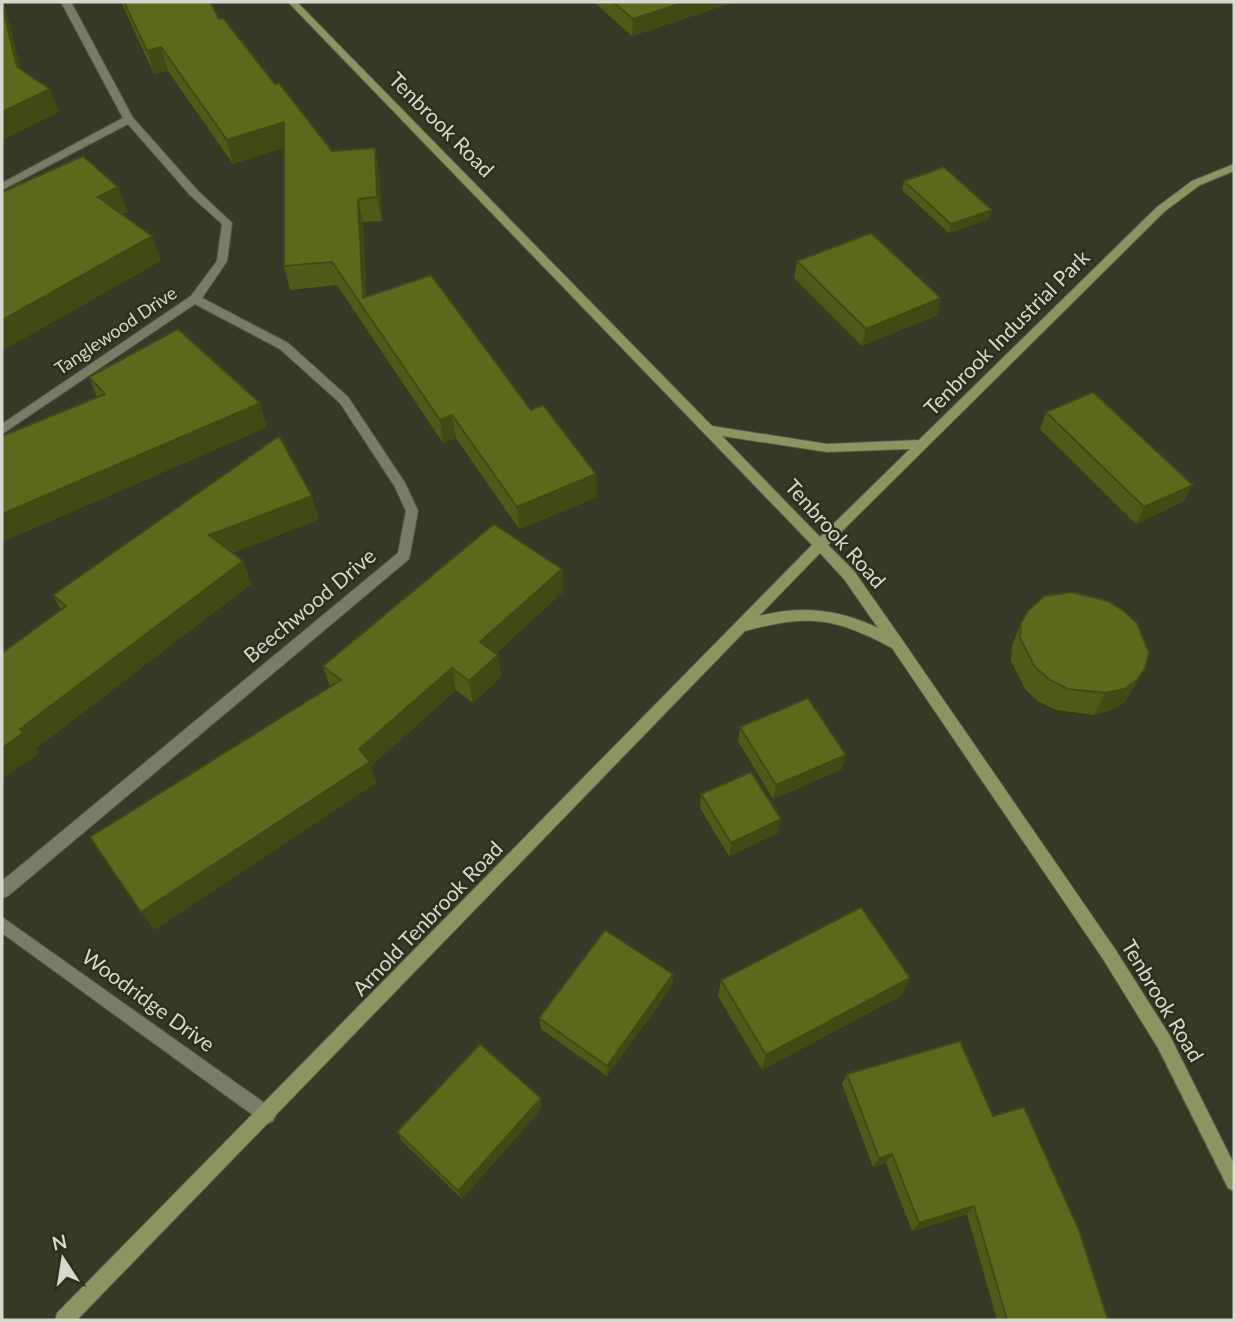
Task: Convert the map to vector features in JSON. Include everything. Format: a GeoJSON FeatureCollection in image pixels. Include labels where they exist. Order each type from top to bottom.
{"type":"FeatureCollection","features":[{"type":"Feature","properties":{"kind":"street","name":"Tanglewood Drive"},"geometry":{"type":"LineString","coordinates":[[2,430],[195,299],[222,261],[227,223],[194,193],[129,119],[66,2]]}},
{"type":"Feature","properties":{"kind":"street","name":"Tenbrook Road"},"geometry":{"type":"LineString","coordinates":[[292,2],[849,575],[901,647],[1144,1009],[1190,1089],[1234,1182]]}},
{"type":"Feature","properties":{"kind":"street"},"geometry":{"type":"LineString","coordinates":[[2,187],[129,119]]}},
{"type":"Feature","properties":{"kind":"street","name":"Tenbrook Industrial Park"},"geometry":{"type":"LineString","coordinates":[[820,545],[1161,209],[1202,179],[1234,167]]}},
{"type":"Feature","properties":{"kind":"street","name":"Beechwood Drive"},"geometry":{"type":"LineString","coordinates":[[2,891],[404,555],[412,512],[401,486],[344,400],[284,346],[195,299]]}},
{"type":"Feature","properties":{"kind":"street"},"geometry":{"type":"LineString","coordinates":[[708,430],[827,448],[923,443]]}},
{"type":"Feature","properties":{"kind":"street","name":"Arnold Tenbrook Road"},"geometry":{"type":"LineString","coordinates":[[64,1320],[267,1115],[820,545]]}},
{"type":"Feature","properties":{"kind":"street"},"geometry":{"type":"LineString","coordinates":[[740,627],[783,614],[823,612],[860,623],[901,647]]}},
{"type":"Feature","properties":{"kind":"street","name":"Woodridge Drive"},"geometry":{"type":"LineString","coordinates":[[2,924],[267,1115]]}},
{"type":"Feature","properties":{"kind":"building"},"geometry":{"type":"Polygon","coordinates":[[[124,2],[210,2],[219,19],[223,18],[275,84],[279,83],[332,151],[375,148],[377,197],[358,199],[363,298],[431,275],[531,410],[543,405],[596,474],[517,507],[452,415],[440,420],[332,262],[284,266],[284,122],[227,140],[161,47],[147,51],[124,2]]]}},
{"type":"Feature","properties":{"kind":"building"},"geometry":{"type":"Polygon","coordinates":[[[613,2],[685,2],[633,19],[613,2]]]}},
{"type":"Feature","properties":{"kind":"building"},"geometry":{"type":"Polygon","coordinates":[[[2,5],[17,67],[50,89],[2,112],[2,5]]]}},
{"type":"Feature","properties":{"kind":"building"},"geometry":{"type":"Polygon","coordinates":[[[83,156],[118,187],[98,197],[152,236],[2,320],[2,192],[83,156]]]}},
{"type":"Feature","properties":{"kind":"building"},"geometry":{"type":"Polygon","coordinates":[[[944,167],[992,210],[951,224],[904,181],[944,167]]]}},
{"type":"Feature","properties":{"kind":"building"},"geometry":{"type":"Polygon","coordinates":[[[871,233],[941,298],[866,329],[797,261],[871,233]]]}},
{"type":"Feature","properties":{"kind":"building"},"geometry":{"type":"Polygon","coordinates":[[[178,329],[260,403],[2,514],[2,436],[105,394],[89,377],[178,329]]]}},
{"type":"Feature","properties":{"kind":"building"},"geometry":{"type":"Polygon","coordinates":[[[1093,392],[1193,485],[1144,507],[1046,412],[1093,392]]]}},
{"type":"Feature","properties":{"kind":"building"},"geometry":{"type":"Polygon","coordinates":[[[279,436],[312,496],[209,535],[243,561],[20,729],[23,733],[2,748],[2,653],[66,606],[53,595],[279,436]]]}},
{"type":"Feature","properties":{"kind":"building"},"geometry":{"type":"Polygon","coordinates":[[[494,524],[562,569],[480,642],[498,655],[469,681],[452,668],[359,749],[370,762],[141,912],[90,837],[341,680],[323,666],[494,524]]]}},
{"type":"Feature","properties":{"kind":"building"},"geometry":{"type":"Polygon","coordinates":[[[1072,592],[1108,601],[1137,623],[1149,653],[1145,668],[1137,680],[1124,689],[1106,693],[1068,689],[1050,680],[1035,667],[1020,638],[1021,623],[1028,611],[1044,596],[1072,592]]]}},
{"type":"Feature","properties":{"kind":"building"},"geometry":{"type":"Polygon","coordinates":[[[808,698],[846,755],[776,785],[740,727],[808,698]]]}},
{"type":"Feature","properties":{"kind":"building"},"geometry":{"type":"Polygon","coordinates":[[[751,772],[781,819],[731,843],[701,794],[751,772]]]}},
{"type":"Feature","properties":{"kind":"building"},"geometry":{"type":"Polygon","coordinates":[[[861,907],[910,978],[766,1055],[721,980],[861,907]]]}},
{"type":"Feature","properties":{"kind":"building"},"geometry":{"type":"Polygon","coordinates":[[[605,930],[673,974],[607,1066],[539,1018],[605,930]]]}},
{"type":"Feature","properties":{"kind":"building"},"geometry":{"type":"Polygon","coordinates":[[[960,1041],[993,1116],[1024,1107],[1079,1230],[1108,1320],[1007,1320],[974,1206],[919,1223],[892,1154],[879,1158],[847,1074],[960,1041]]]}},
{"type":"Feature","properties":{"kind":"building"},"geometry":{"type":"Polygon","coordinates":[[[480,1044],[541,1098],[458,1191],[397,1132],[480,1044]]]}}]}
